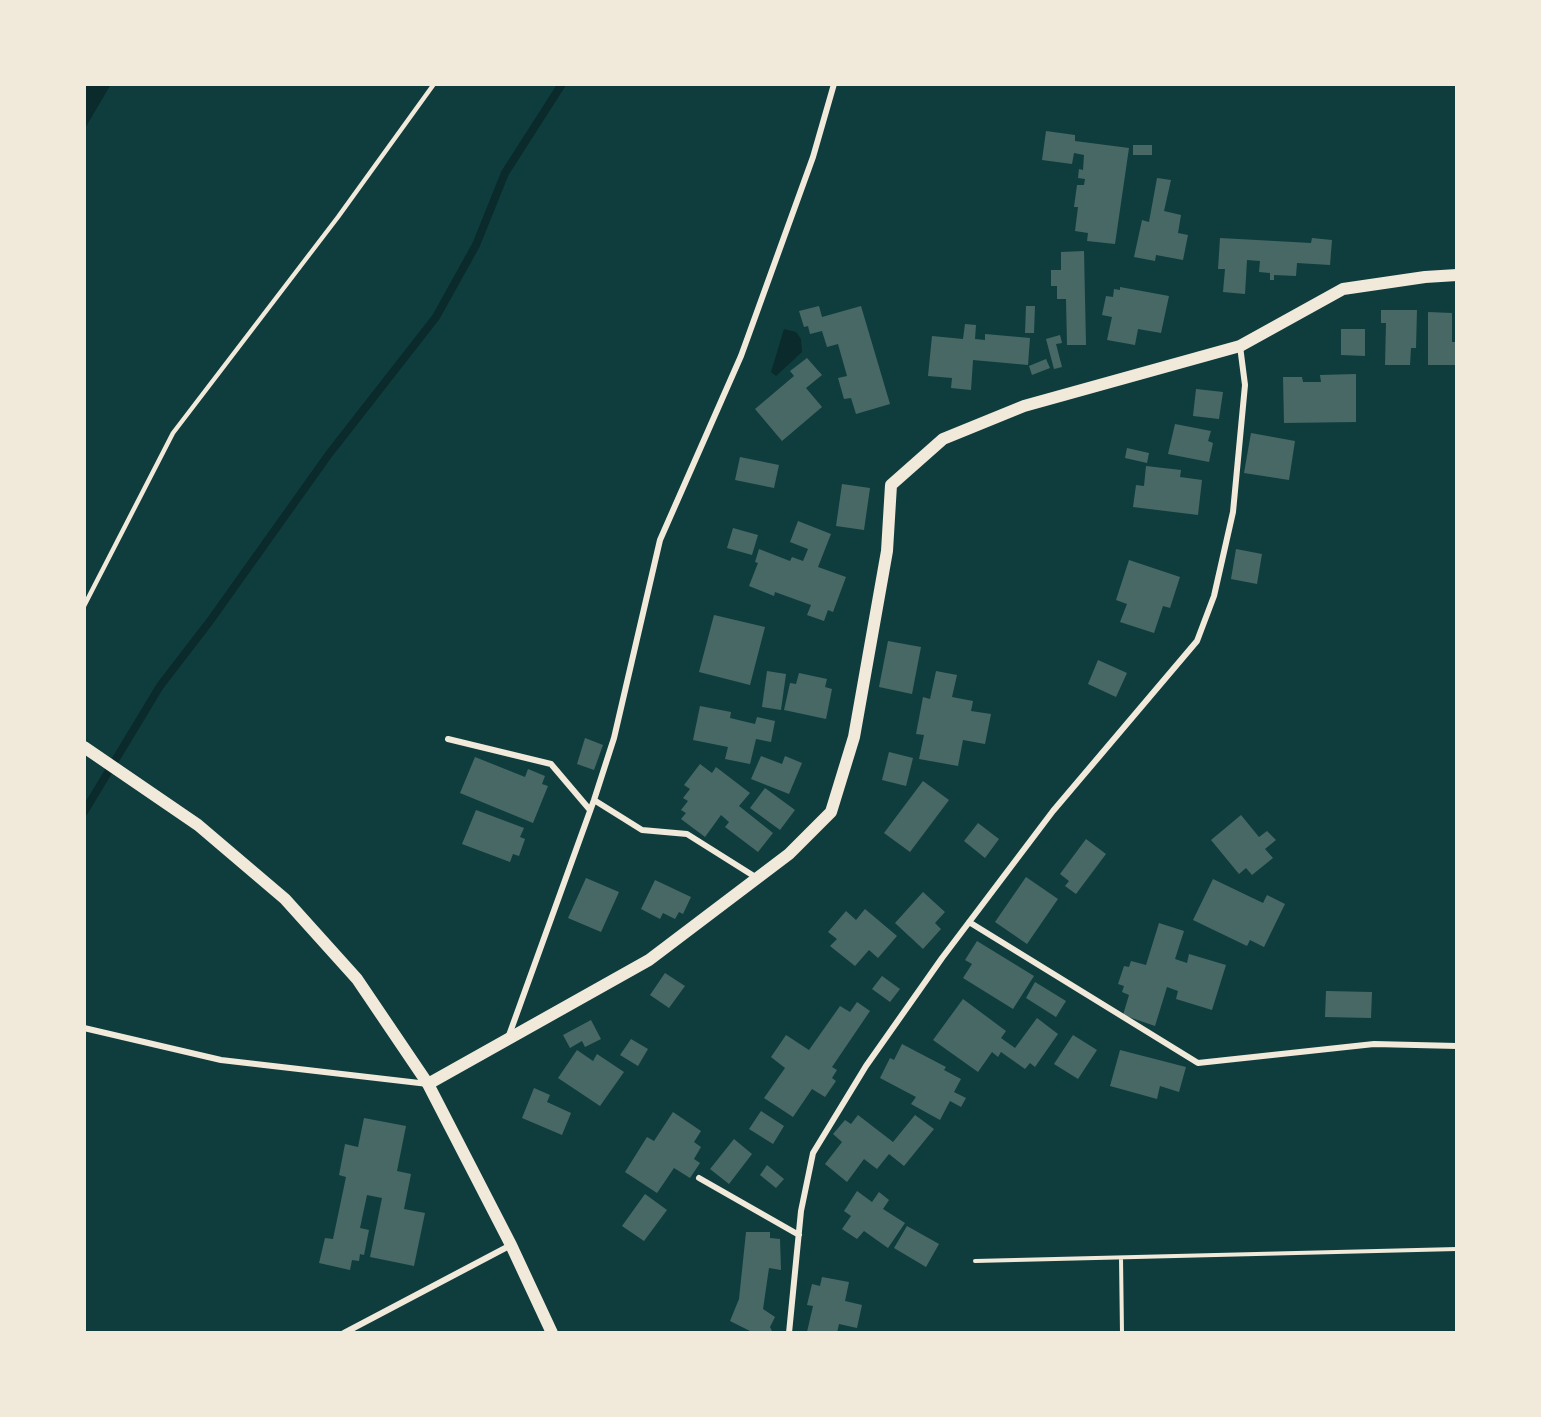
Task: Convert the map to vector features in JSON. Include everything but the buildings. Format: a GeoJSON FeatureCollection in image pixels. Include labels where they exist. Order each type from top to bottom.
{"type":"FeatureCollection","features":[{"type":"Feature","properties":{"kind":"main road"},"geometry":{"type":"LineString","coordinates":[[428,1084],[648,960],[789,854],[831,812],[854,737],[886,551],[891,485],[943,439],[1024,406],[1240,346],[1343,289],[1425,277],[1457,275]]}},
{"type":"Feature","properties":{"kind":"main road"},"geometry":{"type":"LineString","coordinates":[[84,747],[198,825],[285,899],[357,979],[428,1084],[511,1245],[552,1333]]}},
{"type":"Feature","properties":{"kind":"street"},"geometry":{"type":"LineString","coordinates":[[507,1040],[594,800],[614,738],[660,540],[741,356],[813,157],[834,84]]}},
{"type":"Feature","properties":{"kind":"street"},"geometry":{"type":"LineString","coordinates":[[789,1333],[801,1211],[813,1153],[866,1066],[969,922],[1053,811],[1197,641],[1214,596],[1233,512],[1245,385],[1240,346]]}},
{"type":"Feature","properties":{"kind":"street"},"geometry":{"type":"LineString","coordinates":[[448,739],[550,764],[590,810]]}},
{"type":"Feature","properties":{"kind":"street"},"geometry":{"type":"LineString","coordinates":[[594,800],[642,830],[687,834],[757,878]]}},
{"type":"Feature","properties":{"kind":"street"},"geometry":{"type":"LineString","coordinates":[[969,922],[1198,1062],[1374,1044],[1457,1046]]}},
{"type":"Feature","properties":{"kind":"street"},"geometry":{"type":"LineString","coordinates":[[84,1028],[221,1060],[428,1084]]}},
{"type":"Feature","properties":{"kind":"street"},"geometry":{"type":"LineString","coordinates":[[699,1178],[799,1235]]}},
{"type":"Feature","properties":{"kind":"street"},"geometry":{"type":"LineString","coordinates":[[344,1333],[511,1245]]}},
{"type":"Feature","properties":{"kind":"lane"},"geometry":{"type":"LineString","coordinates":[[84,606],[173,433],[338,217],[434,84]]}},
{"type":"Feature","properties":{"kind":"path"},"geometry":{"type":"LineString","coordinates":[[975,1262],[1457,1249]]}},
{"type":"Feature","properties":{"kind":"path"},"geometry":{"type":"LineString","coordinates":[[1121,1258],[1122,1333]]}},
{"type":"Feature","properties":{"kind":"water"},"geometry":{"type":"Polygon","coordinates":[[[84,84],[111,84],[84,130],[84,84]]]}},
{"type":"Feature","properties":{"kind":"water"},"geometry":{"type":"Polygon","coordinates":[[[784,329],[796,332],[801,339],[802,352],[776,376],[771,372],[784,329]]]}},
{"type":"Feature","properties":{"kind":"waterway"},"geometry":{"type":"LineString","coordinates":[[84,812],[160,686],[210,621],[329,454],[436,317],[476,245],[505,173],[562,84]]}}]}
